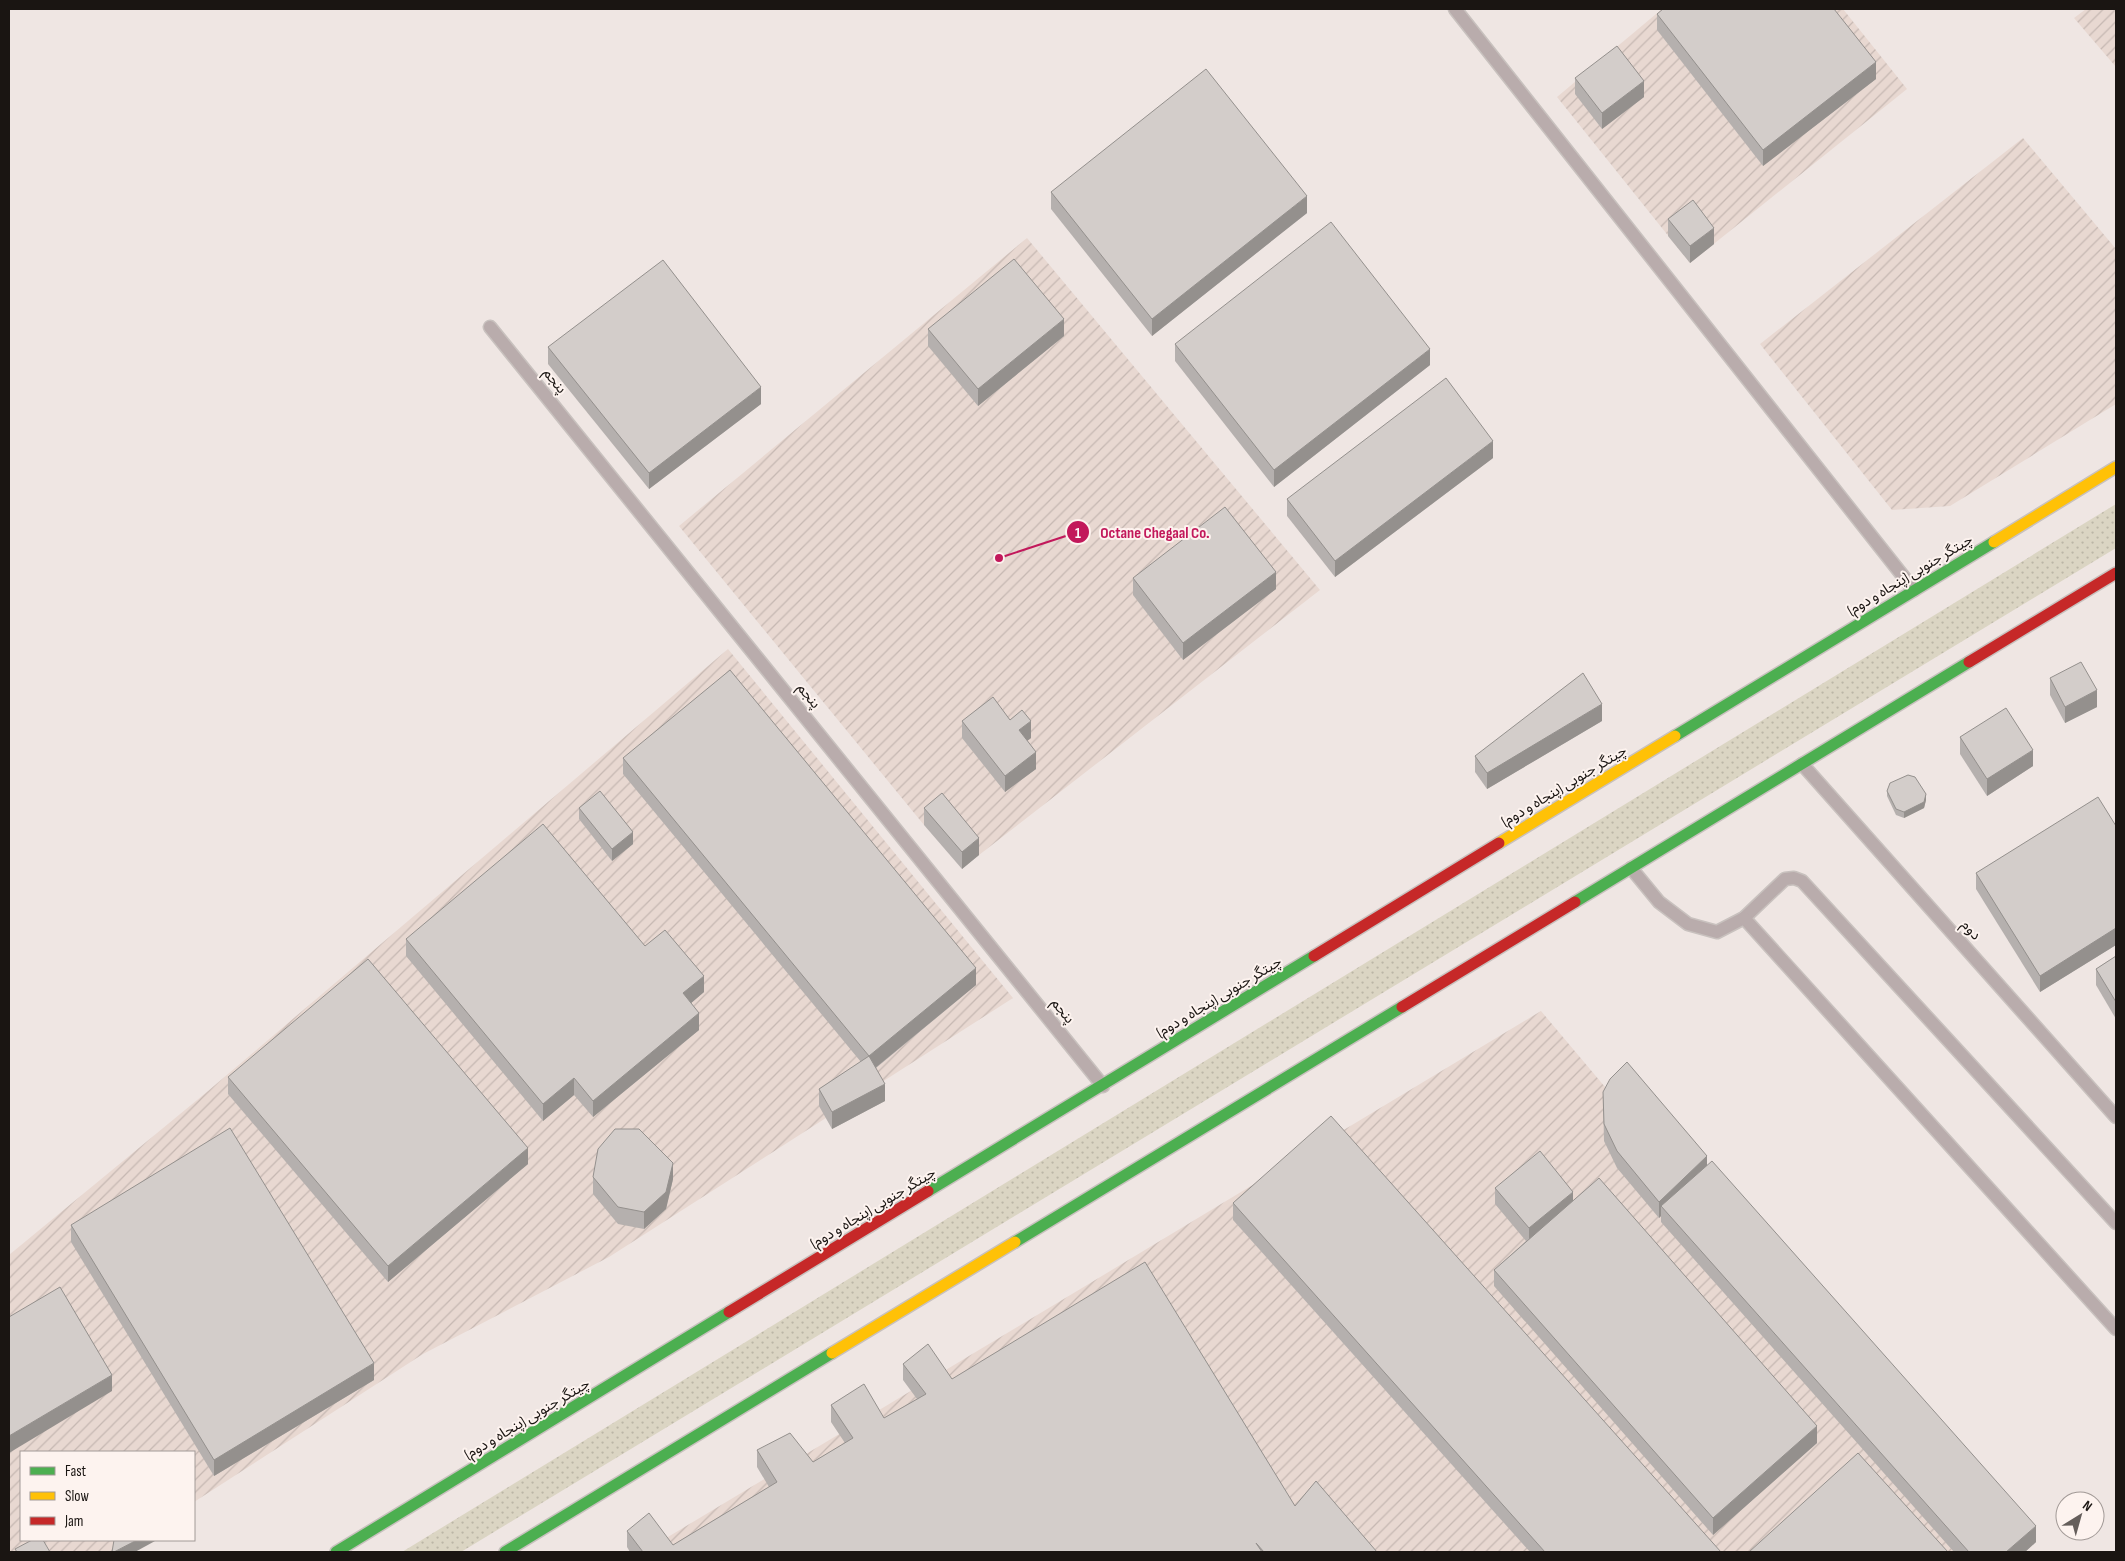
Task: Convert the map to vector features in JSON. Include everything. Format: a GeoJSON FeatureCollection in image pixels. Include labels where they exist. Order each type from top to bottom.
{"type":"FeatureCollection","features":[{"type":"Feature","properties":{"kind":"main road","name":"چیتگر جنوبی (پنجاه و دوم)"},"geometry":{"type":"LineString","coordinates":[[336,1552],[2116,467]]}},
{"type":"Feature","properties":{"kind":"main road"},"geometry":{"type":"LineString","coordinates":[[505,1552],[2116,574]]}},
{"type":"Feature","properties":{"kind":"lane"},"geometry":{"type":"LineString","coordinates":[[1455,9],[1914,590]]}},
{"type":"Feature","properties":{"kind":"lane","name":"پنجم"},"geometry":{"type":"LineString","coordinates":[[490,327],[1102,1086]]}},
{"type":"Feature","properties":{"kind":"lane","name":"دوم"},"geometry":{"type":"LineString","coordinates":[[1802,764],[2116,1117]]}},
{"type":"Feature","properties":{"kind":"lane"},"geometry":{"type":"LineString","coordinates":[[1631,868],[1659,902],[1688,924],[1717,932],[1744,918],[1785,879],[1794,878],[1805,883],[2116,1223]]}},
{"type":"Feature","properties":{"kind":"lane"},"geometry":{"type":"LineString","coordinates":[[1744,918],[2116,1329]]}},
{"type":"Feature","properties":{"kind":"shaded area"},"geometry":{"type":"Polygon","coordinates":[[[1662,9],[1843,9],[1907,89],[1690,263],[1557,97],[1662,9]]]}},
{"type":"Feature","properties":{"kind":"shaded area"},"geometry":{"type":"Polygon","coordinates":[[[2086,9],[2116,9],[2116,67],[2074,18],[2086,9]]]}},
{"type":"Feature","properties":{"kind":"shaded area"},"geometry":{"type":"Polygon","coordinates":[[[2023,138],[2116,249],[2116,404],[1950,506],[1892,510],[1760,344],[2023,138]]]}},
{"type":"Feature","properties":{"kind":"shaded area"},"geometry":{"type":"Polygon","coordinates":[[[1027,238],[1320,590],[979,855],[942,810],[924,825],[679,526],[1027,238]]]}},
{"type":"Feature","properties":{"kind":"shaded area"},"geometry":{"type":"Polygon","coordinates":[[[2116,504],[2116,548],[461,1552],[402,1552],[2116,504]]]}},
{"type":"Feature","properties":{"kind":"shaded area"},"geometry":{"type":"Polygon","coordinates":[[[728,649],[1013,998],[609,1257],[423,1354],[195,1501],[195,1451],[20,1451],[20,1541],[133,1541],[116,1552],[9,1552],[9,1255],[208,1091],[728,649]]]}},
{"type":"Feature","properties":{"kind":"shaded area"},"geometry":{"type":"Polygon","coordinates":[[[1541,1011],[1997,1552],[643,1552],[1082,1288],[1541,1011]]]}},
{"type":"Feature","properties":{"kind":"building"},"geometry":{"type":"Polygon","coordinates":[[[1663,9],[1834,9],[1876,62],[1763,150],[1657,14],[1663,9]]]}},
{"type":"Feature","properties":{"kind":"building"},"geometry":{"type":"Polygon","coordinates":[[[1617,46],[1644,81],[1602,113],[1575,78],[1617,46]]]}},
{"type":"Feature","properties":{"kind":"building"},"geometry":{"type":"Polygon","coordinates":[[[1206,69],[1307,196],[1152,319],[1051,192],[1206,69]]]}},
{"type":"Feature","properties":{"kind":"building"},"geometry":{"type":"Polygon","coordinates":[[[1693,200],[1714,228],[1690,246],[1668,219],[1693,200]]]}},
{"type":"Feature","properties":{"kind":"building"},"geometry":{"type":"Polygon","coordinates":[[[1331,222],[1430,349],[1274,470],[1175,344],[1331,222]]]}},
{"type":"Feature","properties":{"kind":"building"},"geometry":{"type":"Polygon","coordinates":[[[1014,259],[1064,319],[978,389],[928,329],[1014,259]]]}},
{"type":"Feature","properties":{"kind":"building"},"geometry":{"type":"Polygon","coordinates":[[[663,260],[761,387],[649,473],[548,347],[663,260]]]}},
{"type":"Feature","properties":{"kind":"building"},"geometry":{"type":"Polygon","coordinates":[[[1446,378],[1493,441],[1335,561],[1287,499],[1446,378]]]}},
{"type":"Feature","properties":{"kind":"building"},"geometry":{"type":"Polygon","coordinates":[[[1225,507],[1276,572],[1183,643],[1133,578],[1225,507]]]}},
{"type":"Feature","properties":{"kind":"building"},"geometry":{"type":"Polygon","coordinates":[[[2081,662],[2097,690],[2065,707],[2050,678],[2081,662]]]}},
{"type":"Feature","properties":{"kind":"building"},"geometry":{"type":"Polygon","coordinates":[[[730,670],[976,968],[869,1056],[623,758],[730,670]]]}},
{"type":"Feature","properties":{"kind":"building"},"geometry":{"type":"Polygon","coordinates":[[[1583,673],[1602,704],[1487,773],[1475,756],[1583,673]]]}},
{"type":"Feature","properties":{"kind":"building"},"geometry":{"type":"Polygon","coordinates":[[[993,697],[1010,720],[1022,710],[1031,721],[1019,730],[1036,752],[1005,776],[962,721],[993,697]]]}},
{"type":"Feature","properties":{"kind":"building"},"geometry":{"type":"Polygon","coordinates":[[[2006,708],[2033,750],[1987,779],[1960,737],[2006,708]]]}},
{"type":"Feature","properties":{"kind":"building"},"geometry":{"type":"Polygon","coordinates":[[[1908,775],[1915,777],[1926,794],[1924,802],[1904,812],[1896,809],[1887,791],[1890,783],[1908,775]]]}},
{"type":"Feature","properties":{"kind":"building"},"geometry":{"type":"Polygon","coordinates":[[[600,791],[633,832],[612,849],[579,808],[600,791]]]}},
{"type":"Feature","properties":{"kind":"building"},"geometry":{"type":"Polygon","coordinates":[[[942,793],[979,838],[962,852],[924,808],[942,793]]]}},
{"type":"Feature","properties":{"kind":"building"},"geometry":{"type":"Polygon","coordinates":[[[2098,797],[2116,826],[2116,928],[2040,976],[1976,873],[2098,797]]]}},
{"type":"Feature","properties":{"kind":"building"},"geometry":{"type":"Polygon","coordinates":[[[543,824],[645,946],[665,930],[704,976],[683,993],[699,1013],[593,1101],[574,1078],[543,1104],[406,939],[543,824]]]}},
{"type":"Feature","properties":{"kind":"building"},"geometry":{"type":"Polygon","coordinates":[[[2116,956],[2116,1002],[2096,969],[2116,956]]]}},
{"type":"Feature","properties":{"kind":"building"},"geometry":{"type":"Polygon","coordinates":[[[368,959],[528,1148],[388,1266],[228,1077],[368,959]]]}},
{"type":"Feature","properties":{"kind":"building"},"geometry":{"type":"Polygon","coordinates":[[[869,1056],[885,1084],[832,1112],[819,1089],[869,1056]]]}},
{"type":"Feature","properties":{"kind":"building"},"geometry":{"type":"Polygon","coordinates":[[[1627,1062],[1707,1156],[1659,1202],[1617,1151],[1604,1124],[1603,1092],[1610,1079],[1627,1062]]]}},
{"type":"Feature","properties":{"kind":"building"},"geometry":{"type":"Polygon","coordinates":[[[1331,1116],[1721,1552],[1545,1552],[1233,1203],[1331,1116]]]}},
{"type":"Feature","properties":{"kind":"building"},"geometry":{"type":"Polygon","coordinates":[[[230,1128],[374,1363],[214,1460],[71,1225],[230,1128]]]}},
{"type":"Feature","properties":{"kind":"building"},"geometry":{"type":"Polygon","coordinates":[[[615,1129],[639,1129],[673,1163],[666,1192],[644,1212],[618,1207],[593,1177],[598,1149],[615,1129]]]}},
{"type":"Feature","properties":{"kind":"building"},"geometry":{"type":"Polygon","coordinates":[[[1540,1151],[1573,1192],[1529,1228],[1495,1188],[1540,1151]]]}},
{"type":"Feature","properties":{"kind":"building"},"geometry":{"type":"Polygon","coordinates":[[[1712,1161],[2036,1526],[2006,1552],[1969,1552],[1661,1206],[1712,1161]]]}},
{"type":"Feature","properties":{"kind":"building"},"geometry":{"type":"Polygon","coordinates":[[[1599,1178],[1817,1426],[1713,1518],[1494,1270],[1599,1178]]]}},
{"type":"Feature","properties":{"kind":"building"},"geometry":{"type":"Polygon","coordinates":[[[1145,1262],[1295,1506],[1316,1481],[1377,1552],[1264,1552],[1256,1543],[1262,1552],[643,1552],[627,1531],[649,1513],[673,1545],[777,1482],[757,1450],[790,1433],[813,1462],[853,1438],[831,1405],[864,1384],[884,1418],[926,1394],[903,1364],[928,1344],[952,1379],[1145,1262]]]}},
{"type":"Feature","properties":{"kind":"building"},"geometry":{"type":"Polygon","coordinates":[[[60,1287],[112,1375],[9,1436],[9,1317],[60,1287]]]}},
{"type":"Feature","properties":{"kind":"building"},"geometry":{"type":"Polygon","coordinates":[[[1858,1453],[1948,1552],[1749,1552],[1858,1453]]]}},
{"type":"Feature","properties":{"kind":"building"},"geometry":{"type":"Polygon","coordinates":[[[30,1541],[44,1541],[50,1552],[17,1552],[15,1549],[30,1541]]]}},
{"type":"Feature","properties":{"kind":"building"},"geometry":{"type":"Polygon","coordinates":[[[114,1541],[135,1541],[114,1552],[112,1552],[114,1541]]]}},
{"type":"Feature","properties":{"kind":"traffic: fast"},"geometry":{"type":"LineString","coordinates":[[1675,736],[1994,542]]}},
{"type":"Feature","properties":{"kind":"traffic: fast"},"geometry":{"type":"LineString","coordinates":[[1575,902],[1969,662]]}},
{"type":"Feature","properties":{"kind":"traffic: fast"},"geometry":{"type":"LineString","coordinates":[[928,1191],[1314,956]]}},
{"type":"Feature","properties":{"kind":"traffic: fast"},"geometry":{"type":"LineString","coordinates":[[1015,1242],[1402,1007]]}},
{"type":"Feature","properties":{"kind":"traffic: fast"},"geometry":{"type":"LineString","coordinates":[[336,1552],[729,1312]]}},
{"type":"Feature","properties":{"kind":"traffic: fast"},"geometry":{"type":"LineString","coordinates":[[505,1552],[832,1353]]}},
{"type":"Feature","properties":{"kind":"traffic: slow"},"geometry":{"type":"LineString","coordinates":[[1994,542],[2116,467]]}},
{"type":"Feature","properties":{"kind":"traffic: slow"},"geometry":{"type":"LineString","coordinates":[[1499,843],[1675,736]]}},
{"type":"Feature","properties":{"kind":"traffic: slow"},"geometry":{"type":"LineString","coordinates":[[832,1353],[1015,1242]]}},
{"type":"Feature","properties":{"kind":"traffic: jam"},"geometry":{"type":"LineString","coordinates":[[1969,662],[2116,573]]}},
{"type":"Feature","properties":{"kind":"traffic: jam"},"geometry":{"type":"LineString","coordinates":[[1314,956],[1499,843]]}},
{"type":"Feature","properties":{"kind":"traffic: jam"},"geometry":{"type":"LineString","coordinates":[[1402,1007],[1575,902]]}},
{"type":"Feature","properties":{"kind":"traffic: jam"},"geometry":{"type":"LineString","coordinates":[[729,1312],[928,1191]]}},
{"type":"Feature","properties":{"kind":"place","name":"Octane Chegaal Co."},"geometry":{"type":"Point","coordinates":[999,558]}}]}
